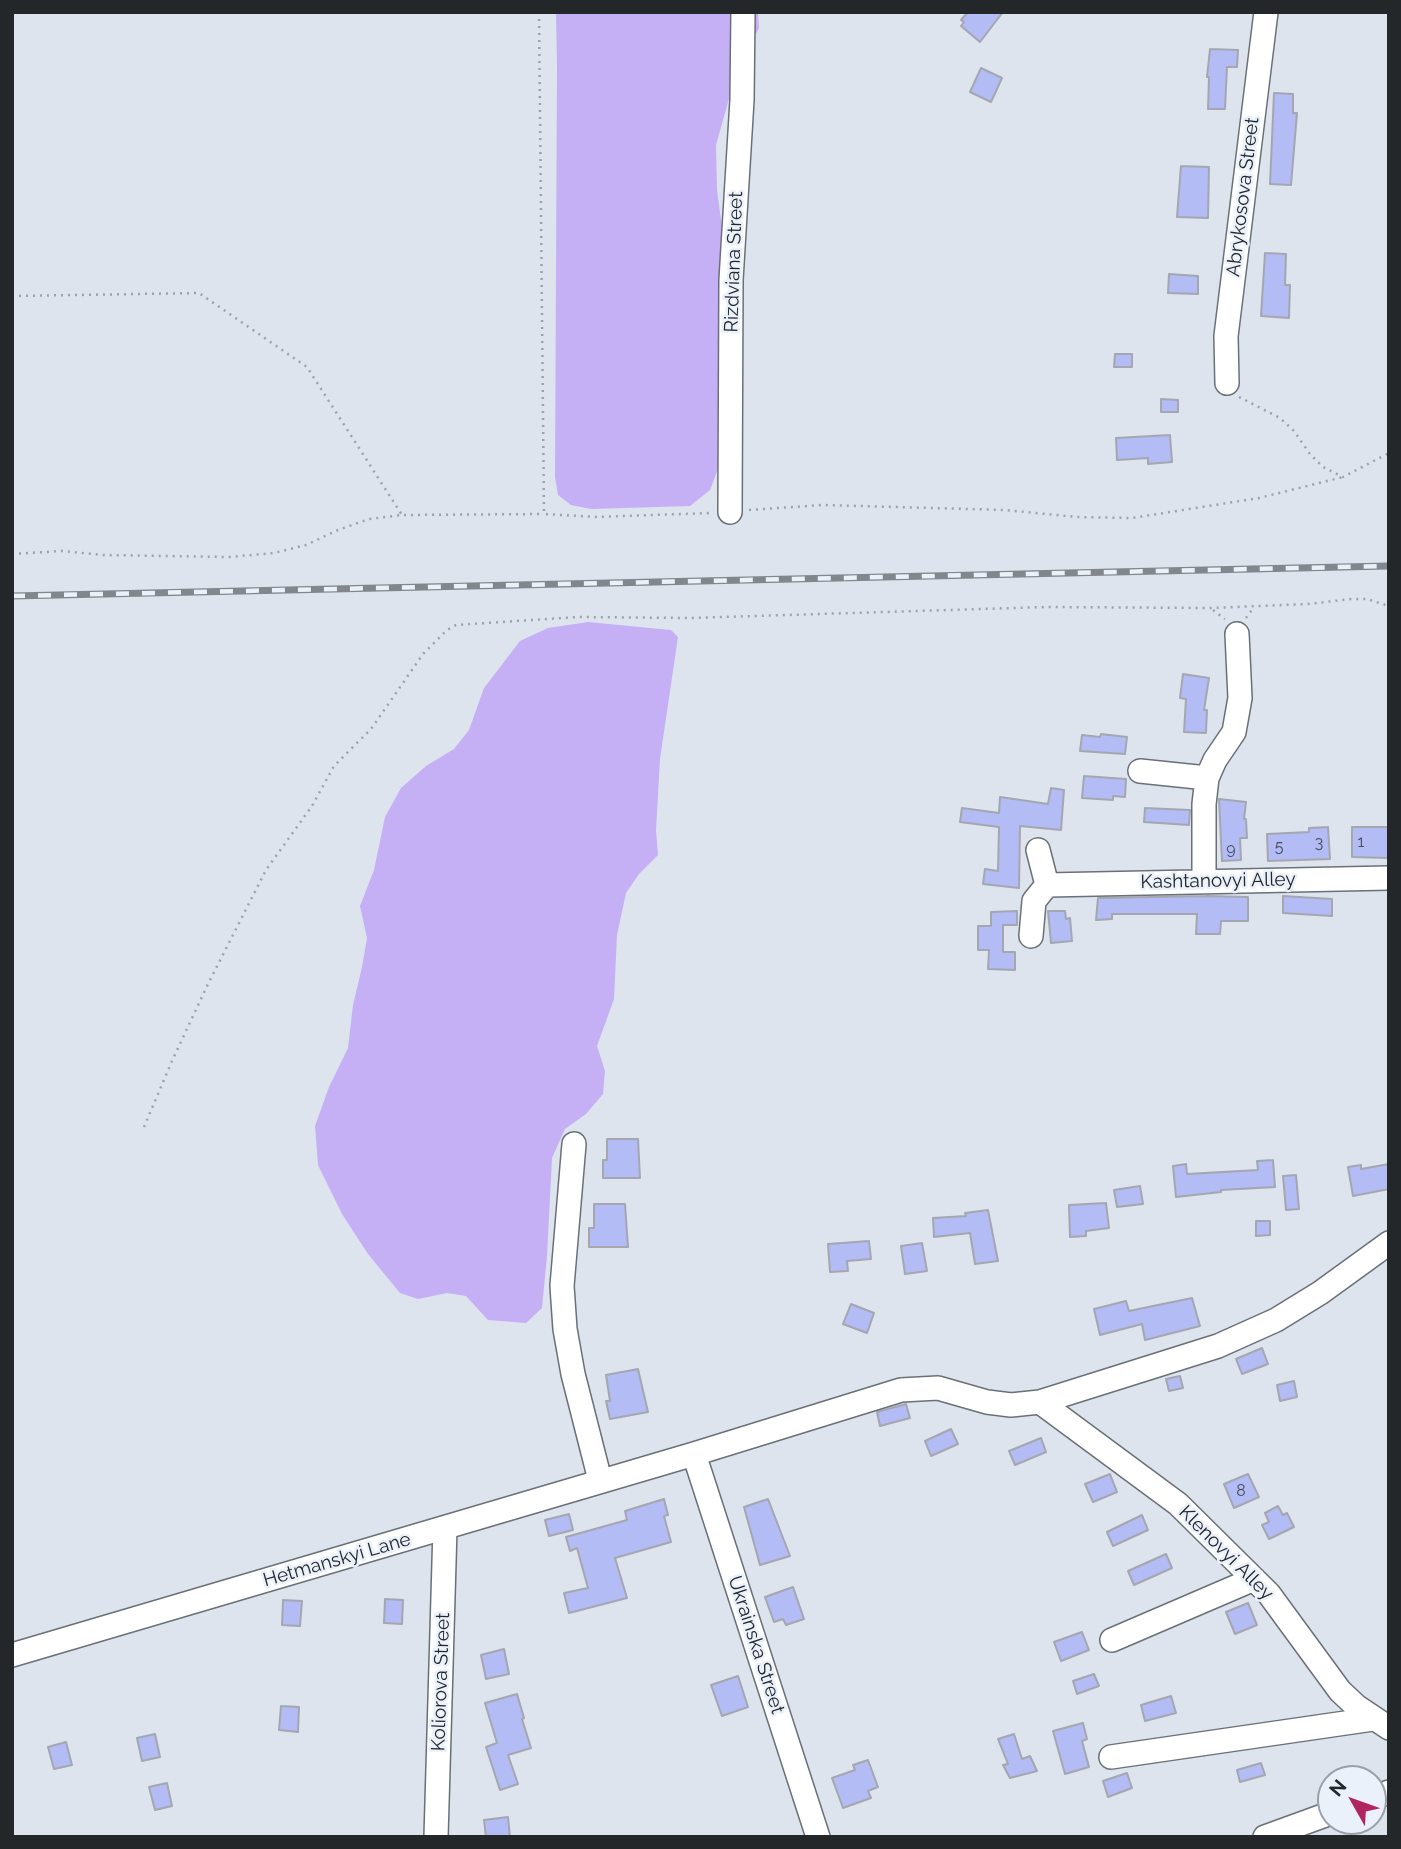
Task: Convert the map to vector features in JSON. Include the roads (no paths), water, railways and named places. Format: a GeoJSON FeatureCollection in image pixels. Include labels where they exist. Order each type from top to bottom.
{"type":"FeatureCollection","features":[{"type":"Feature","properties":{"kind":"street","name":"Rizdviana Street"},"geometry":{"type":"LineString","coordinates":[[730,512],[732,280],[742,100],[743,12]]}},
{"type":"Feature","properties":{"kind":"street","name":"Abrykosova Street"},"geometry":{"type":"LineString","coordinates":[[1227,383],[1226,336],[1266,12]]}},
{"type":"Feature","properties":{"kind":"street"},"geometry":{"type":"LineString","coordinates":[[1205,881],[1204,804],[1207,778],[1237,722],[1240,698],[1237,634]]}},
{"type":"Feature","properties":{"kind":"street"},"geometry":{"type":"LineString","coordinates":[[1140,771],[1207,778]]}},
{"type":"Feature","properties":{"kind":"street"},"geometry":{"type":"LineString","coordinates":[[1031,936],[1034,901],[1047,885],[1038,850]]}},
{"type":"Feature","properties":{"kind":"street","name":"Kashtanovyi Alley"},"geometry":{"type":"LineString","coordinates":[[1047,885],[1389,878]]}},
{"type":"Feature","properties":{"kind":"street"},"geometry":{"type":"LineString","coordinates":[[574,1144],[562,1286],[565,1329],[573,1374],[600,1480]]}},
{"type":"Feature","properties":{"kind":"street"},"geometry":{"type":"LineString","coordinates":[[694,1454],[901,1390],[938,1388],[987,1402],[1011,1405],[1040,1402],[1218,1346],[1276,1320],[1320,1293],[1389,1243]]}},
{"type":"Feature","properties":{"kind":"street","name":"Klenovyi Alley"},"geometry":{"type":"LineString","coordinates":[[1040,1402],[1178,1504],[1269,1594],[1340,1691],[1381,1723]]}},
{"type":"Feature","properties":{"kind":"street","name":"Hetmanskyi Lane"},"geometry":{"type":"LineString","coordinates":[[12,1655],[694,1454]]}},
{"type":"Feature","properties":{"kind":"street","name":"Ukrainska Street"},"geometry":{"type":"LineString","coordinates":[[694,1454],[818,1837]]}},
{"type":"Feature","properties":{"kind":"street","name":"Koliorova Street"},"geometry":{"type":"LineString","coordinates":[[436,1837],[445,1528]]}},
{"type":"Feature","properties":{"kind":"street"},"geometry":{"type":"LineString","coordinates":[[1112,1640],[1254,1579]]}},
{"type":"Feature","properties":{"kind":"street"},"geometry":{"type":"LineString","coordinates":[[1111,1757],[1381,1723]]}},
{"type":"Feature","properties":{"kind":"street"},"geometry":{"type":"LineString","coordinates":[[1265,1837],[1317,1818]]}},
{"type":"Feature","properties":{"kind":"railway"},"geometry":{"type":"LineString","coordinates":[[12,596],[1389,566]]}}]}
